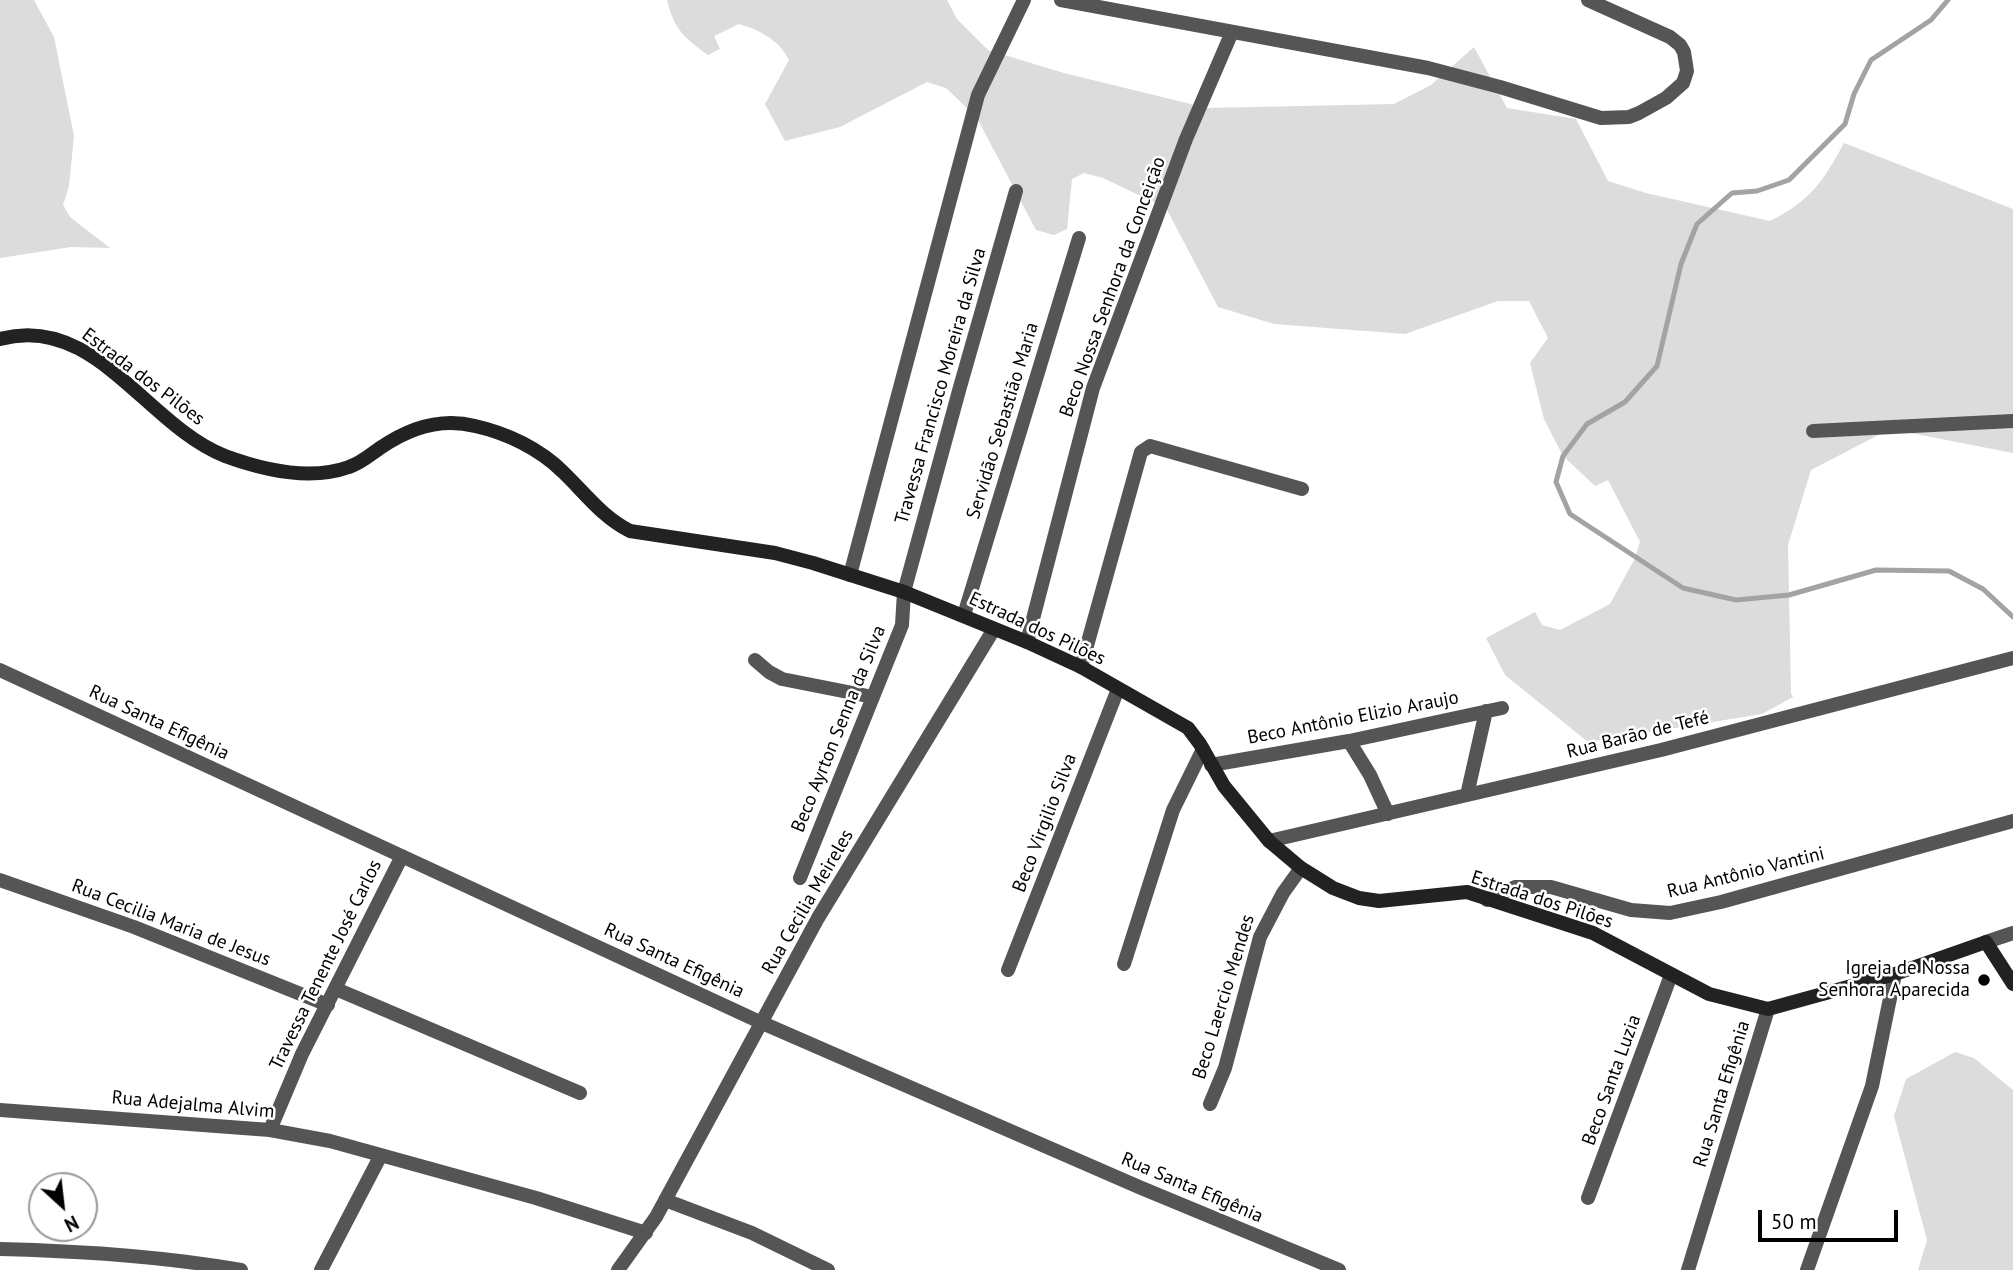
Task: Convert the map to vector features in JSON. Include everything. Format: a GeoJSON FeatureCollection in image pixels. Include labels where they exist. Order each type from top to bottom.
{"type":"FeatureCollection","features":[{"type":"Feature","properties":{"kind":"street"},"geometry":{"type":"LineString","coordinates":[[850,575],[978,95],[1024,0]]}},
{"type":"Feature","properties":{"kind":"street"},"geometry":{"type":"LineString","coordinates":[[1061,0],[1428,68],[1601,118],[1622,118],[1639,113],[1666,98],[1684,83],[1686,60],[1680,45],[1671,37],[1588,0]]}},
{"type":"Feature","properties":{"kind":"street","name":"Beco Nossa Senhora da Conceição"},"geometry":{"type":"LineString","coordinates":[[1027,642],[1093,388],[1186,139],[1232,32]]}},
{"type":"Feature","properties":{"kind":"street","name":"Travessa Francisco Moreira da Silva"},"geometry":{"type":"LineString","coordinates":[[904,592],[1016,191]]}},
{"type":"Feature","properties":{"kind":"street","name":"Servidão Sebastião Maria"},"geometry":{"type":"LineString","coordinates":[[964,615],[1079,237]]}},
{"type":"Feature","properties":{"kind":"street","name":"Estrada dos Pilões"},"geometry":{"type":"LineString","coordinates":[[0,339],[22,334],[43,334],[74,345],[140,394],[195,441],[225,456],[256,465],[313,475],[350,467],[400,435],[427,425],[440,422],[475,426],[520,442],[543,454],[612,522],[629,531],[775,553],[904,592],[964,615],[1081,667],[1179,721],[1188,728],[1203,749],[1238,805],[1269,841],[1301,868],[1333,888],[1359,898],[1379,901],[1467,892],[1593,933],[1709,994],[1768,1009],[1895,974],[1986,942]]}},
{"type":"Feature","properties":{"kind":"street"},"geometry":{"type":"LineString","coordinates":[[1813,430],[2013,421]]}},
{"type":"Feature","properties":{"kind":"street"},"geometry":{"type":"LineString","coordinates":[[1081,667],[1141,452],[1150,446],[1302,489]]}},
{"type":"Feature","properties":{"kind":"street","name":"Beco Ayrton Senna da Silva"},"geometry":{"type":"LineString","coordinates":[[800,878],[902,625],[904,592]]}},
{"type":"Feature","properties":{"kind":"street","name":"Rua Cecilia Meireles"},"geometry":{"type":"LineString","coordinates":[[618,1270],[646,1233],[665,1200],[818,918],[994,629]]}},
{"type":"Feature","properties":{"kind":"street","name":"Rua Barão de Tefé"},"geometry":{"type":"LineString","coordinates":[[1269,841],[1661,750],[2013,658]]}},
{"type":"Feature","properties":{"kind":"street"},"geometry":{"type":"LineString","coordinates":[[755,660],[782,679],[873,697]]}},
{"type":"Feature","properties":{"kind":"street","name":"Rua Santa Efigênia"},"geometry":{"type":"LineString","coordinates":[[0,670],[760,1022],[1139,1187],[1339,1270]]}},
{"type":"Feature","properties":{"kind":"street","name":"Beco Virgilio Silva"},"geometry":{"type":"LineString","coordinates":[[1008,970],[1118,689]]}},
{"type":"Feature","properties":{"kind":"street","name":"Beco Antônio Elizio Araujo"},"geometry":{"type":"LineString","coordinates":[[1211,765],[1349,741],[1502,708]]}},
{"type":"Feature","properties":{"kind":"street"},"geometry":{"type":"LineString","coordinates":[[1467,796],[1486,711]]}},
{"type":"Feature","properties":{"kind":"street"},"geometry":{"type":"LineString","coordinates":[[1349,741],[1370,775],[1388,814]]}},
{"type":"Feature","properties":{"kind":"street"},"geometry":{"type":"LineString","coordinates":[[1124,964],[1173,810],[1203,749]]}},
{"type":"Feature","properties":{"kind":"street","name":"Rua Antônio Vantini"},"geometry":{"type":"LineString","coordinates":[[1487,900],[1515,887],[1551,887],[1631,910],[1670,913],[1721,902],[2013,821]]}},
{"type":"Feature","properties":{"kind":"street","name":"Travessa Tenente José Carlos"},"geometry":{"type":"LineString","coordinates":[[270,1130],[302,1054],[402,856]]}},
{"type":"Feature","properties":{"kind":"street","name":"Beco Laercio Mendes"},"geometry":{"type":"LineString","coordinates":[[1210,1104],[1225,1068],[1260,937],[1276,903],[1301,868]]}},
{"type":"Feature","properties":{"kind":"street","name":"Rua Cecilia Maria de Jesus"},"geometry":{"type":"LineString","coordinates":[[0,880],[134,927],[328,1005]]}},
{"type":"Feature","properties":{"kind":"street"},"geometry":{"type":"LineString","coordinates":[[2013,933],[1986,942],[2013,984]]}},
{"type":"Feature","properties":{"kind":"street"},"geometry":{"type":"LineString","coordinates":[[1807,1270],[1872,1086],[1895,974]]}},
{"type":"Feature","properties":{"kind":"street","name":"Beco Santa Luzia"},"geometry":{"type":"LineString","coordinates":[[1588,1198],[1671,975]]}},
{"type":"Feature","properties":{"kind":"street"},"geometry":{"type":"LineString","coordinates":[[337,989],[580,1093]]}},
{"type":"Feature","properties":{"kind":"street","name":"Rua Santa Efigênia"},"geometry":{"type":"LineString","coordinates":[[1688,1270],[1768,1009]]}},
{"type":"Feature","properties":{"kind":"street","name":"Rua Adejalma Alvim"},"geometry":{"type":"LineString","coordinates":[[0,1110],[270,1130],[330,1140],[536,1198],[646,1233]]}},
{"type":"Feature","properties":{"kind":"street"},"geometry":{"type":"LineString","coordinates":[[321,1270],[381,1155]]}},
{"type":"Feature","properties":{"kind":"street"},"geometry":{"type":"LineString","coordinates":[[665,1200],[752,1233],[828,1270]]}},
{"type":"Feature","properties":{"kind":"street"},"geometry":{"type":"LineString","coordinates":[[0,1249],[71,1251],[241,1270]]}},
{"type":"Feature","properties":{"kind":"shaded area"},"geometry":{"type":"Polygon","coordinates":[[[0,0],[34,0],[54,37],[74,136],[69,186],[63,205],[70,217],[110,248],[71,247],[0,258],[0,0]]]}},
{"type":"Feature","properties":{"kind":"shaded area"},"geometry":{"type":"Polygon","coordinates":[[[667,0],[947,0],[957,19],[988,50],[1064,73],[1207,108],[1394,104],[1431,85],[1474,47],[1507,108],[1576,119],[1608,181],[1646,193],[1770,221],[1795,206],[1814,189],[1844,143],[2013,209],[2013,453],[1890,429],[1811,470],[1788,545],[1793,697],[1762,714],[1588,742],[1505,675],[1486,638],[1535,612],[1542,625],[1560,630],[1610,604],[1634,560],[1640,542],[1608,480],[1595,486],[1563,456],[1544,419],[1530,363],[1548,338],[1529,301],[1498,301],[1405,334],[1274,324],[1218,307],[1166,208],[1103,178],[1084,173],[1072,179],[1067,229],[1054,235],[1036,230],[977,118],[946,88],[927,82],[840,127],[785,141],[765,104],[789,60],[780,47],[754,29],[739,24],[714,36],[720,49],[708,55],[677,26],[667,0]]]}},
{"type":"Feature","properties":{"kind":"shaded area"},"geometry":{"type":"Polygon","coordinates":[[[1955,1052],[1974,1058],[2013,1090],[2013,1270],[1918,1270],[1927,1240],[1894,1116],[1906,1079],[1955,1052]]]}},
{"type":"Feature","properties":{"kind":"waterway"},"geometry":{"type":"LineString","coordinates":[[1948,0],[1931,20],[1871,60],[1854,94],[1845,124],[1789,180],[1757,191],[1732,193],[1697,224],[1681,264],[1657,366],[1625,402],[1587,424],[1563,456],[1556,482],[1570,514],[1683,588],[1736,600],[1789,595],[1876,570],[1949,571],[1983,589],[2013,617]]}},
{"type":"Feature","properties":{"kind":"place","name":"Igreja de Nossa Senhora Aparecida"},"geometry":{"type":"Point","coordinates":[1984,980]}}]}
